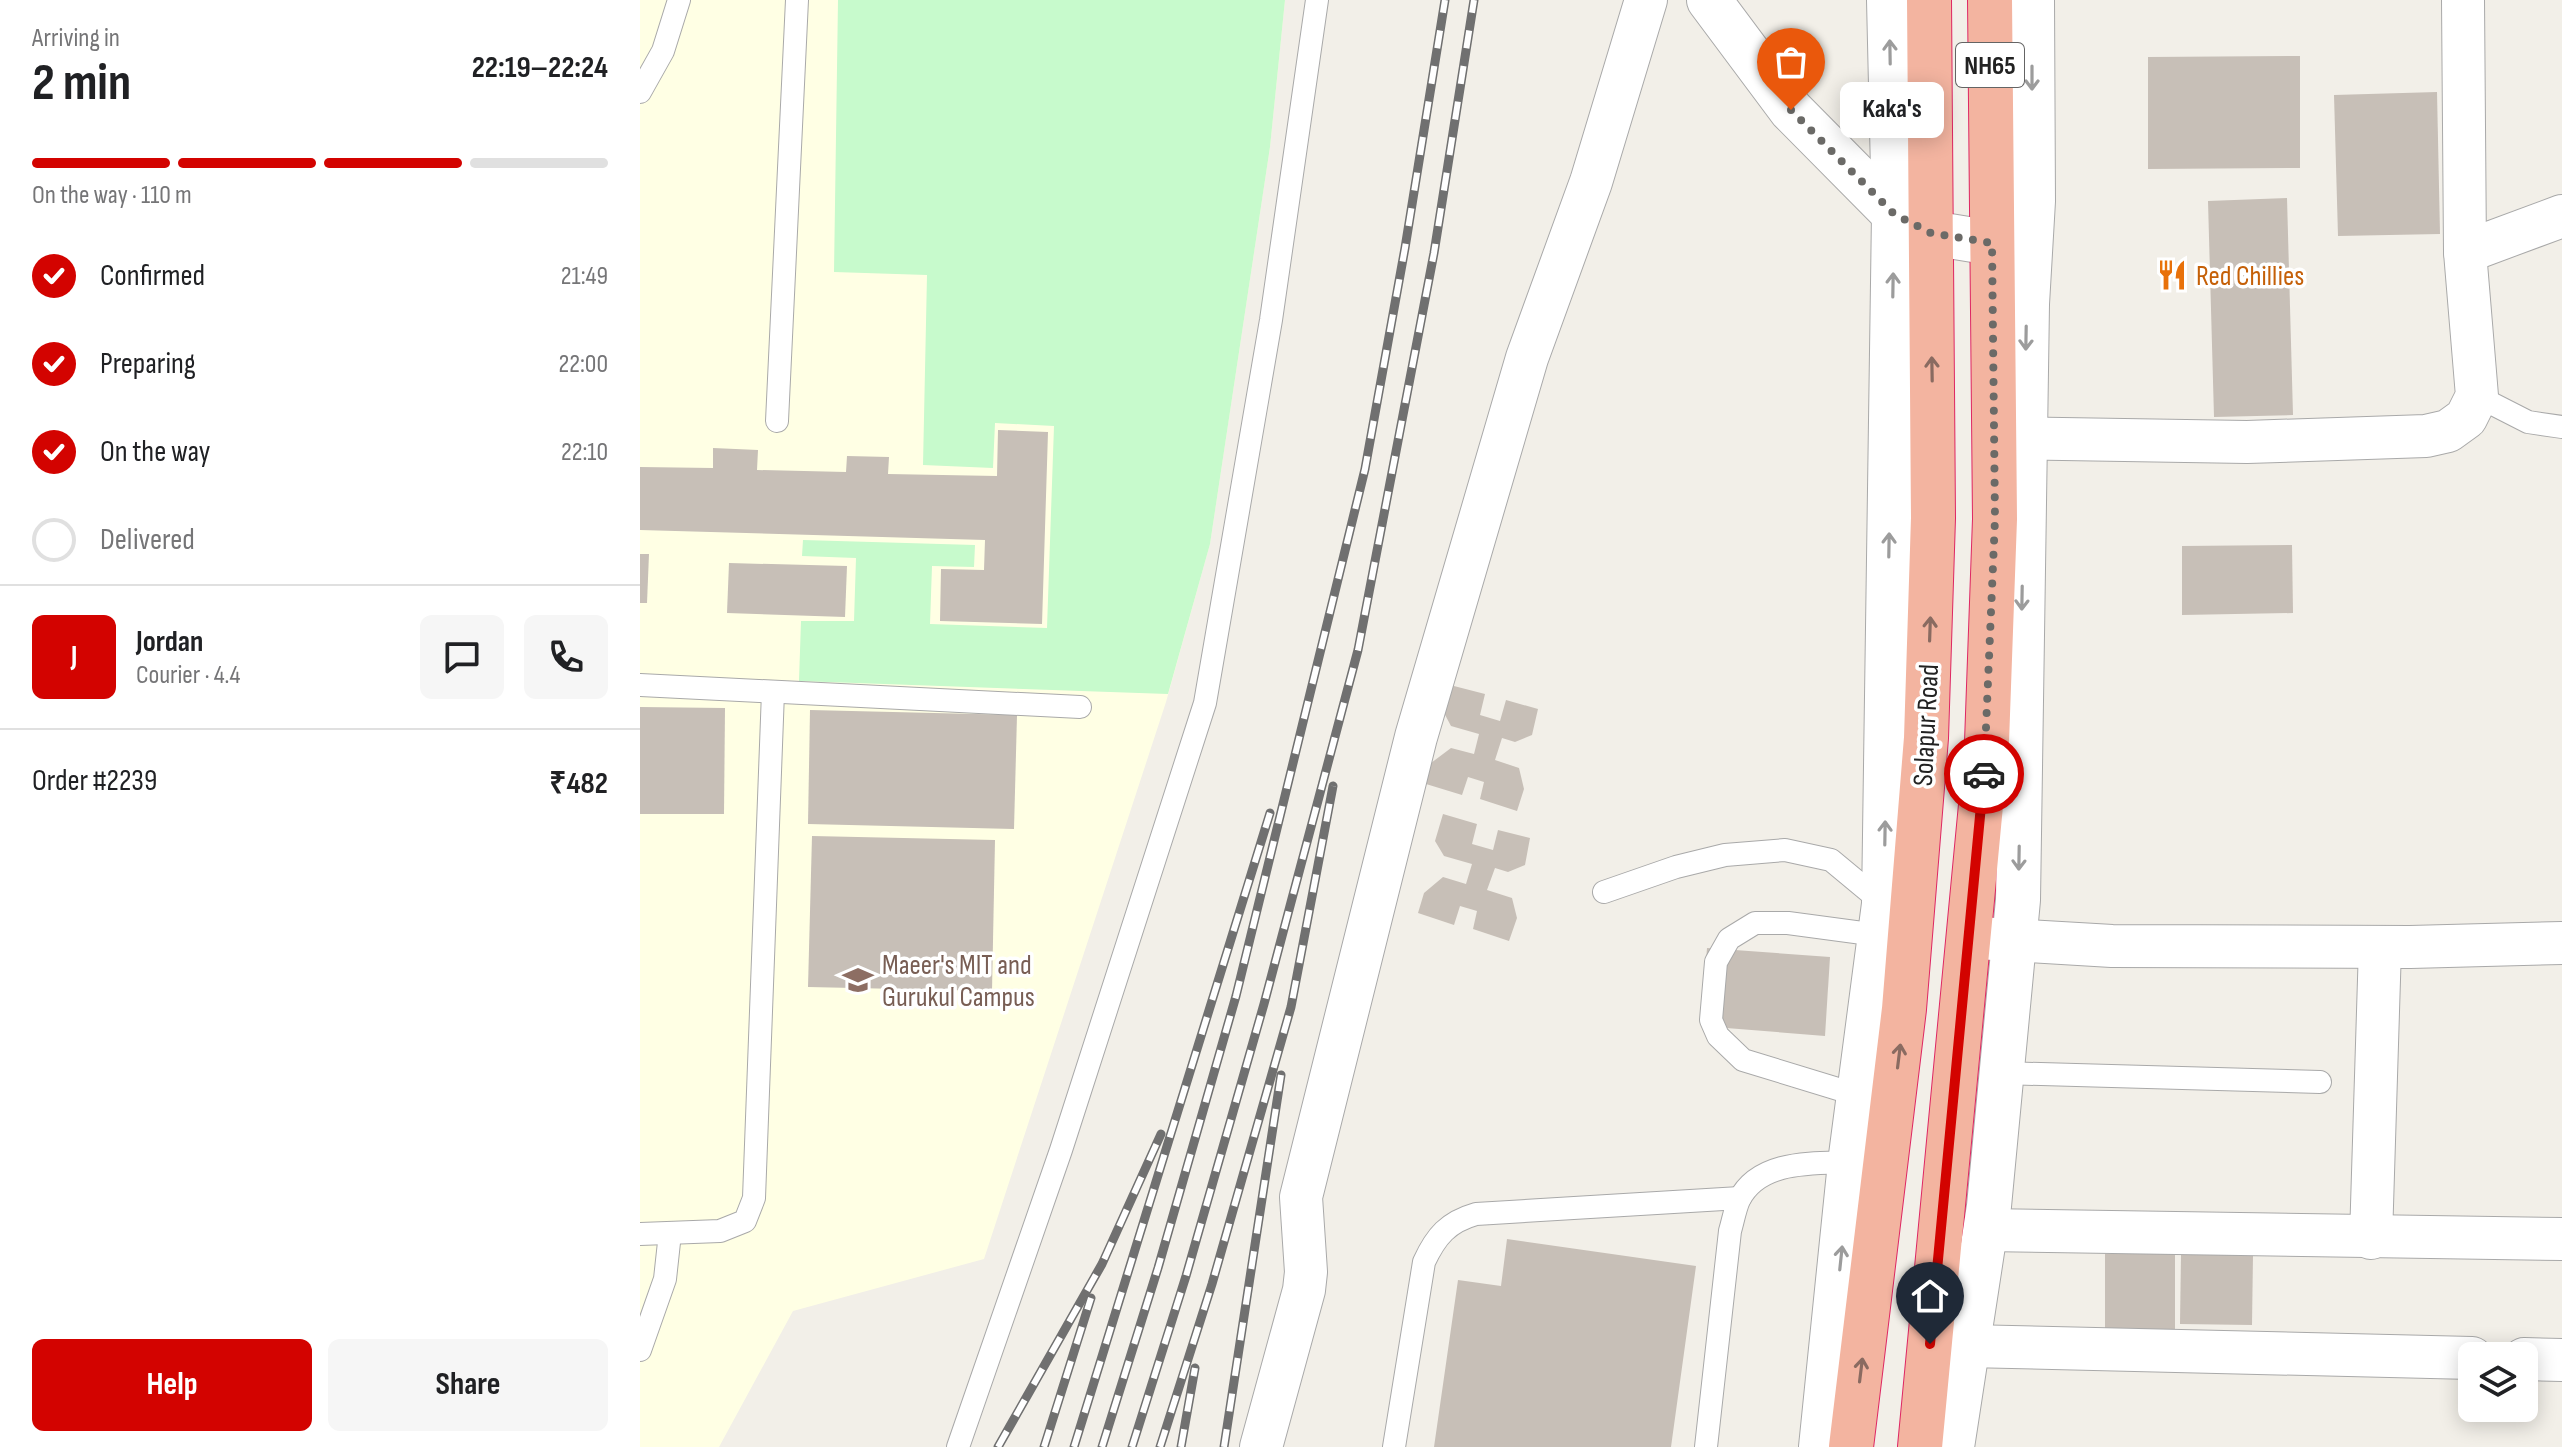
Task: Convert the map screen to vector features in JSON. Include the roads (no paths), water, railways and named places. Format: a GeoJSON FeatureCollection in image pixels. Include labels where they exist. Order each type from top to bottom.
{"type":"FeatureCollection","features":[{"type":"Feature","properties":{"kind":"highway","name":"Solapur Road"},"geometry":{"type":"LineString","coordinates":[[1851,1447],[1868,1162],[1876,1098],[1904,1009],[1895,924],[1926,738],[1933,533],[1912,224],[1930,121],[1929,0]]}},
{"type":"Feature","properties":{"kind":"highway","name":"NH65"},"geometry":{"type":"LineString","coordinates":[[1920,1447],[1987,742],[1995,519],[2009,437],[2011,252],[1991,130],[1990,0]]}},
{"type":"Feature","properties":{"kind":"street"},"geometry":{"type":"LineString","coordinates":[[1261,1447],[1304,1290],[1306,1272],[1301,1197],[1416,737],[1527,358],[1591,182],[1646,0]]}},
{"type":"Feature","properties":{"kind":"street"},"geometry":{"type":"LineString","coordinates":[[1709,0],[1791,110],[1912,224],[2011,252],[2033,201],[2032,0]]}},
{"type":"Feature","properties":{"kind":"street"},"geometry":{"type":"LineString","coordinates":[[1889,0],[1912,224]]}},
{"type":"Feature","properties":{"kind":"street"},"geometry":{"type":"LineString","coordinates":[[1952,1447],[1985,1230],[2018,900],[2009,437],[2247,442],[2426,436],[2448,431],[2466,418],[2477,396],[2465,252],[2463,0]]}},
{"type":"Feature","properties":{"kind":"street"},"geometry":{"type":"LineString","coordinates":[[2465,252],[2562,216]]}},
{"type":"Feature","properties":{"kind":"street"},"geometry":{"type":"LineString","coordinates":[[1969,938],[2112,946],[2380,947],[2562,943]]}},
{"type":"Feature","properties":{"kind":"street"},"geometry":{"type":"LineString","coordinates":[[2371,1238],[2380,947]]}},
{"type":"Feature","properties":{"kind":"street"},"geometry":{"type":"LineString","coordinates":[[1821,1447],[1868,1162]]}},
{"type":"Feature","properties":{"kind":"street"},"geometry":{"type":"LineString","coordinates":[[1985,1230],[2562,1239]]}},
{"type":"Feature","properties":{"kind":"street"},"geometry":{"type":"LineString","coordinates":[[1967,1346],[2458,1358]]}},
{"type":"Feature","properties":{"kind":"street"},"geometry":{"type":"LineString","coordinates":[[2538,1359],[2562,1360]]}},
{"type":"Feature","properties":{"kind":"lane"},"geometry":{"type":"LineString","coordinates":[[640,92],[663,51],[679,0]]}},
{"type":"Feature","properties":{"kind":"lane"},"geometry":{"type":"LineString","coordinates":[[777,421],[797,0]]}},
{"type":"Feature","properties":{"kind":"lane"},"geometry":{"type":"LineString","coordinates":[[958,1447],[1061,1150],[1205,703],[1271,320],[1317,0]]}},
{"type":"Feature","properties":{"kind":"lane"},"geometry":{"type":"LineString","coordinates":[[2477,396],[2528,422],[2562,427]]}},
{"type":"Feature","properties":{"kind":"lane"},"geometry":{"type":"LineString","coordinates":[[640,685],[1080,707]]}},
{"type":"Feature","properties":{"kind":"lane"},"geometry":{"type":"LineString","coordinates":[[640,1234],[720,1231],[745,1221],[754,1198],[773,692]]}},
{"type":"Feature","properties":{"kind":"lane"},"geometry":{"type":"LineString","coordinates":[[1604,892],[1676,867],[1725,855],[1785,850],[1831,860],[1895,924]]}},
{"type":"Feature","properties":{"kind":"lane"},"geometry":{"type":"LineString","coordinates":[[1876,1098],[1743,1060],[1718,1036],[1711,1020],[1716,962],[1729,939],[1755,923],[1895,924]]}},
{"type":"Feature","properties":{"kind":"lane"},"geometry":{"type":"LineString","coordinates":[[2002,1073],[2320,1082]]}},
{"type":"Feature","properties":{"kind":"lane"},"geometry":{"type":"LineString","coordinates":[[1706,1447],[1730,1231],[1740,1198],[1763,1175],[1790,1165],[1868,1162]]}},
{"type":"Feature","properties":{"kind":"lane"},"geometry":{"type":"LineString","coordinates":[[1394,1447],[1424,1262],[1445,1228],[1461,1218],[1476,1214],[1740,1198]]}},
{"type":"Feature","properties":{"kind":"lane"},"geometry":{"type":"LineString","coordinates":[[640,1350],[665,1279],[670,1233]]}},
{"type":"Feature","properties":{"kind":"railway"},"geometry":{"type":"LineString","coordinates":[[1102,1447],[1158,1268],[1236,996],[1365,469],[1445,0]]}},
{"type":"Feature","properties":{"kind":"railway"},"geometry":{"type":"LineString","coordinates":[[1132,1447],[1186,1276],[1264,1004],[1358,650],[1434,253],[1474,0]]}},
{"type":"Feature","properties":{"kind":"railway"},"geometry":{"type":"LineString","coordinates":[[1160,1447],[1212,1284],[1291,1007],[1333,786]]}},
{"type":"Feature","properties":{"kind":"railway"},"geometry":{"type":"LineString","coordinates":[[1074,1447],[1270,813]]}},
{"type":"Feature","properties":{"kind":"railway"},"geometry":{"type":"LineString","coordinates":[[1224,1447],[1281,1075]]}},
{"type":"Feature","properties":{"kind":"railway"},"geometry":{"type":"LineString","coordinates":[[998,1447],[1102,1264],[1161,1134]]}},
{"type":"Feature","properties":{"kind":"railway"},"geometry":{"type":"LineString","coordinates":[[1044,1447],[1091,1298]]}},
{"type":"Feature","properties":{"kind":"railway"},"geometry":{"type":"LineString","coordinates":[[1181,1447],[1195,1368]]}},
{"type":"Feature","properties":{"kind":"place","name":"Kaka's"},"geometry":{"type":"Point","coordinates":[1791,110]}},
{"type":"Feature","properties":{"kind":"place","name":"Red Chillies"},"geometry":{"type":"Point","coordinates":[2172,275]}},
{"type":"Feature","properties":{"kind":"place","name":"Maeer's MIT and Gurukul Campus"},"geometry":{"type":"Point","coordinates":[858,980]}}]}
